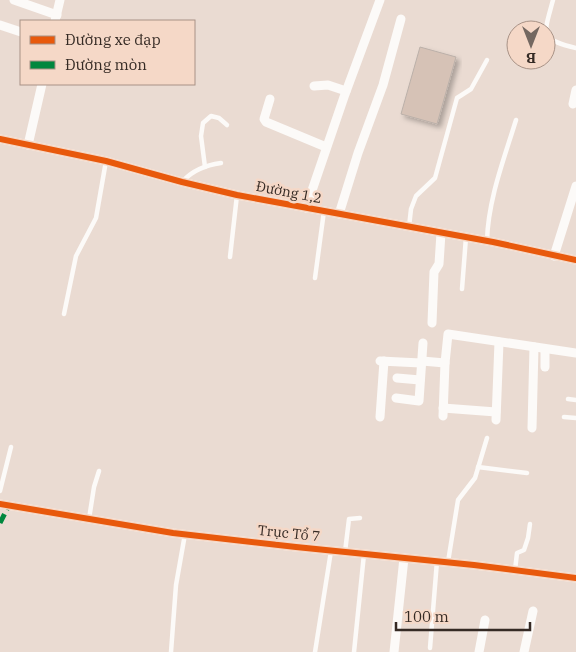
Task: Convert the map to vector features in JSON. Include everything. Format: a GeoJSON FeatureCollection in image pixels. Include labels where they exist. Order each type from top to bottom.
{"type":"FeatureCollection","features":[{"type":"Feature","properties":{"kind":"street"},"geometry":{"type":"LineString","coordinates":[[14,0],[56,18],[60,0]]}},
{"type":"Feature","properties":{"kind":"street"},"geometry":{"type":"LineString","coordinates":[[306,208],[346,91],[380,0]]}},
{"type":"Feature","properties":{"kind":"street"},"geometry":{"type":"LineString","coordinates":[[339,214],[358,153],[383,85],[401,19]]}},
{"type":"Feature","properties":{"kind":"street"},"geometry":{"type":"LineString","coordinates":[[0,25],[20,32]]}},
{"type":"Feature","properties":{"kind":"street"},"geometry":{"type":"LineString","coordinates":[[28,145],[42,85]]}},
{"type":"Feature","properties":{"kind":"street"},"geometry":{"type":"LineString","coordinates":[[314,86],[328,85],[346,91]]}},
{"type":"Feature","properties":{"kind":"street"},"geometry":{"type":"LineString","coordinates":[[573,104],[576,90]]}},
{"type":"Feature","properties":{"kind":"street"},"geometry":{"type":"LineString","coordinates":[[270,99],[264,120],[266,122],[326,148]]}},
{"type":"Feature","properties":{"kind":"street","name":"Đường 1,2"},"geometry":{"type":"LineString","coordinates":[[0,138],[106,161],[237,195],[487,241],[576,260]]}},
{"type":"Feature","properties":{"kind":"street"},"geometry":{"type":"LineString","coordinates":[[554,256],[576,186]]}},
{"type":"Feature","properties":{"kind":"street"},"geometry":{"type":"LineString","coordinates":[[432,323],[434,272],[439,264],[441,233]]}},
{"type":"Feature","properties":{"kind":"street"},"geometry":{"type":"LineString","coordinates":[[499,342],[496,416],[443,412],[448,334],[576,353]]}},
{"type":"Feature","properties":{"kind":"street"},"geometry":{"type":"LineString","coordinates":[[396,398],[419,401],[423,343]]}},
{"type":"Feature","properties":{"kind":"street"},"geometry":{"type":"LineString","coordinates":[[532,428],[534,347]]}},
{"type":"Feature","properties":{"kind":"street"},"geometry":{"type":"LineString","coordinates":[[545,349],[545,366]]}},
{"type":"Feature","properties":{"kind":"street"},"geometry":{"type":"LineString","coordinates":[[380,417],[382,361],[445,363]]}},
{"type":"Feature","properties":{"kind":"street"},"geometry":{"type":"LineString","coordinates":[[397,378],[420,380]]}},
{"type":"Feature","properties":{"kind":"street","name":"Trục Tổ 7"},"geometry":{"type":"LineString","coordinates":[[0,504],[185,534],[330,551],[448,562],[576,578]]}},
{"type":"Feature","properties":{"kind":"street"},"geometry":{"type":"LineString","coordinates":[[394,652],[404,558]]}},
{"type":"Feature","properties":{"kind":"street"},"geometry":{"type":"LineString","coordinates":[[524,652],[533,610]]}},
{"type":"Feature","properties":{"kind":"street"},"geometry":{"type":"LineString","coordinates":[[479,652],[485,620]]}},
{"type":"Feature","properties":{"kind":"lane"},"geometry":{"type":"LineString","coordinates":[[553,0],[546,30],[548,37],[555,43],[576,48]]}},
{"type":"Feature","properties":{"kind":"lane"},"geometry":{"type":"LineString","coordinates":[[409,227],[411,210],[416,196],[435,178],[457,98],[471,89],[487,60]]}},
{"type":"Feature","properties":{"kind":"lane"},"geometry":{"type":"LineString","coordinates":[[205,166],[201,136],[203,123],[212,116],[220,118],[227,125]]}},
{"type":"Feature","properties":{"kind":"lane"},"geometry":{"type":"LineString","coordinates":[[487,241],[491,205],[516,120]]}},
{"type":"Feature","properties":{"kind":"lane"},"geometry":{"type":"LineString","coordinates":[[64,314],[76,256],[96,218],[106,161]]}},
{"type":"Feature","properties":{"kind":"lane"},"geometry":{"type":"LineString","coordinates":[[182,182],[190,173],[205,166],[221,163]]}},
{"type":"Feature","properties":{"kind":"lane"},"geometry":{"type":"LineString","coordinates":[[230,257],[237,195]]}},
{"type":"Feature","properties":{"kind":"lane"},"geometry":{"type":"LineString","coordinates":[[315,278],[324,211]]}},
{"type":"Feature","properties":{"kind":"lane"},"geometry":{"type":"LineString","coordinates":[[462,289],[466,237]]}},
{"type":"Feature","properties":{"kind":"lane"},"geometry":{"type":"LineString","coordinates":[[568,399],[576,400]]}},
{"type":"Feature","properties":{"kind":"lane"},"geometry":{"type":"LineString","coordinates":[[564,417],[576,418]]}},
{"type":"Feature","properties":{"kind":"lane"},"geometry":{"type":"LineString","coordinates":[[448,562],[458,500],[475,478],[487,438]]}},
{"type":"Feature","properties":{"kind":"lane"},"geometry":{"type":"LineString","coordinates":[[0,491],[10,446]]}},
{"type":"Feature","properties":{"kind":"lane"},"geometry":{"type":"LineString","coordinates":[[478,468],[527,473]]}},
{"type":"Feature","properties":{"kind":"lane"},"geometry":{"type":"LineString","coordinates":[[90,519],[94,487],[99,471]]}},
{"type":"Feature","properties":{"kind":"lane"},"geometry":{"type":"LineString","coordinates":[[346,552],[349,519],[360,518]]}},
{"type":"Feature","properties":{"kind":"lane"},"geometry":{"type":"LineString","coordinates":[[515,570],[517,553],[524,550],[530,524]]}},
{"type":"Feature","properties":{"kind":"lane"},"geometry":{"type":"LineString","coordinates":[[171,652],[176,585],[185,534]]}},
{"type":"Feature","properties":{"kind":"lane"},"geometry":{"type":"LineString","coordinates":[[315,652],[330,551]]}},
{"type":"Feature","properties":{"kind":"lane"},"geometry":{"type":"LineString","coordinates":[[354,652],[364,554]]}},
{"type":"Feature","properties":{"kind":"lane"},"geometry":{"type":"LineString","coordinates":[[430,648],[437,561]]}},
{"type":"Feature","properties":{"kind":"building"},"geometry":{"type":"Polygon","coordinates":[[[420,47],[456,57],[437,124],[401,114],[420,47]]]}},
{"type":"Feature","properties":{"kind":"marked path"},"geometry":{"type":"LineString","coordinates":[[0,523],[9,505]]}},
{"type":"Feature","properties":{"kind":"cycle path"},"geometry":{"type":"LineString","coordinates":[[0,139],[106,161],[237,195],[493,242],[576,260]]}},
{"type":"Feature","properties":{"kind":"cycle path"},"geometry":{"type":"LineString","coordinates":[[0,504],[173,533],[474,565],[576,578]]}}]}
